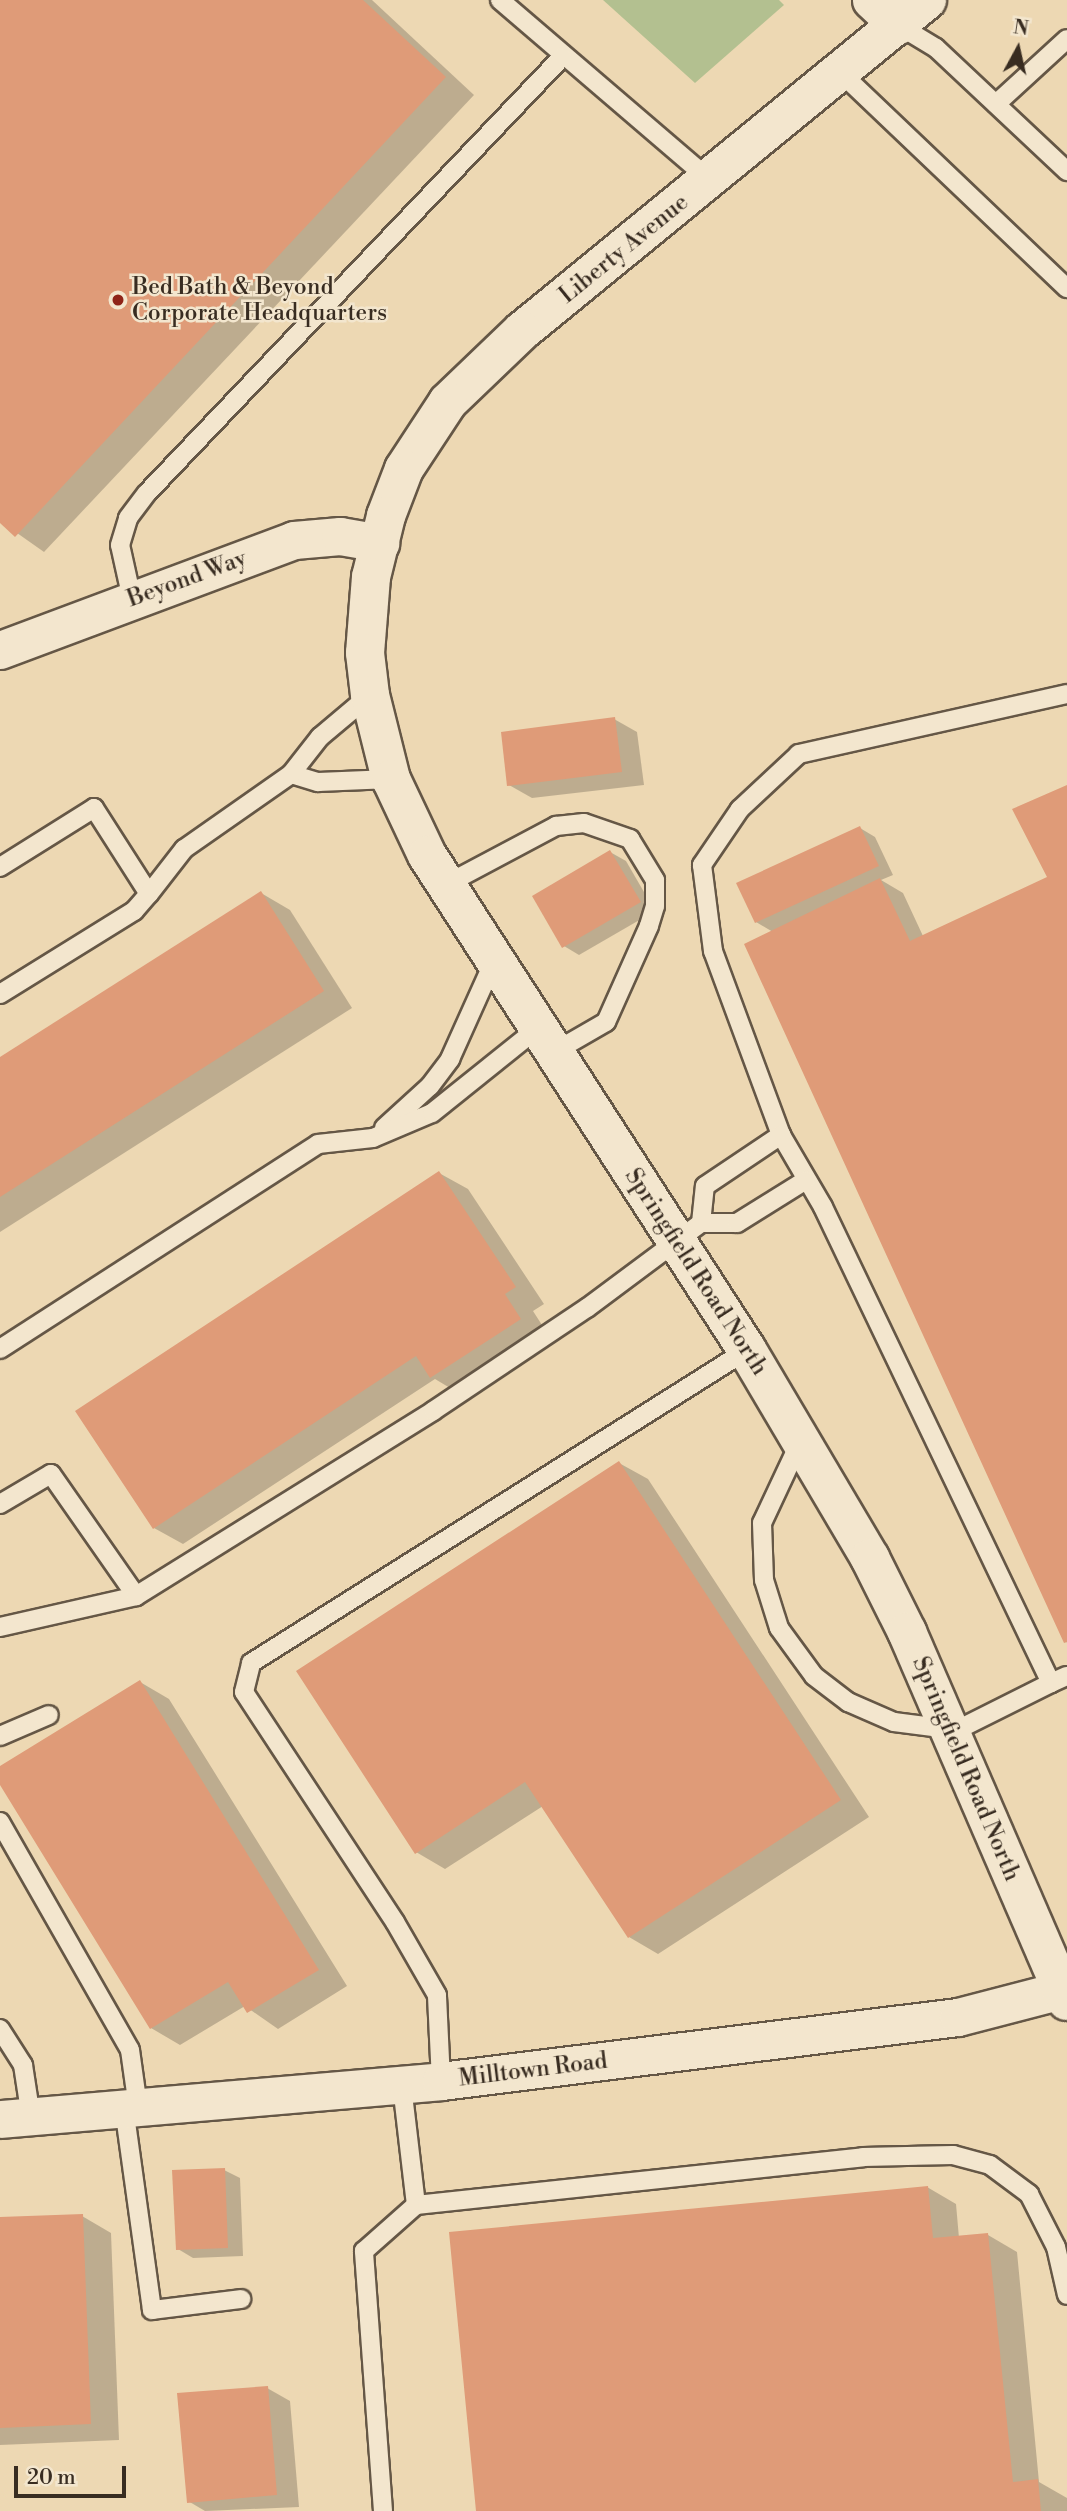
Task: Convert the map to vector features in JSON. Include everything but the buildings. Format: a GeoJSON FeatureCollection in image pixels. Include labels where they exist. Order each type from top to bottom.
{"type":"FeatureCollection","features":[{"type":"Feature","properties":{"kind":"street","name":"Liberty Avenue"},"geometry":{"type":"LineString","coordinates":[[380,543],[404,469],[429,428],[467,380],[841,73],[885,13],[927,0]]}},
{"type":"Feature","properties":{"kind":"street","name":"Beyond Way"},"geometry":{"type":"LineString","coordinates":[[0,650],[294,540],[341,536],[380,543]]}},
{"type":"Feature","properties":{"kind":"street","name":"Springfield Road North"},"geometry":{"type":"LineString","coordinates":[[380,543],[365,633],[370,695],[391,779],[445,885],[494,961],[546,1040],[689,1233],[747,1350],[870,1558],[950,1731],[1065,1996]]}},
{"type":"Feature","properties":{"kind":"street","name":"Milltown Road"},"geometry":{"type":"LineString","coordinates":[[15,2118],[441,2081],[958,2017],[1065,1996]]}},
{"type":"Feature","properties":{"kind":"lane"},"geometry":{"type":"LineString","coordinates":[[500,0],[562,57],[709,180]]}},
{"type":"Feature","properties":{"kind":"lane"},"geometry":{"type":"LineString","coordinates":[[885,13],[936,48],[1067,171]]}},
{"type":"Feature","properties":{"kind":"lane"},"geometry":{"type":"LineString","coordinates":[[996,104],[1067,39]]}},
{"type":"Feature","properties":{"kind":"lane"},"geometry":{"type":"LineString","coordinates":[[132,599],[120,545],[128,518],[147,493],[562,57]]}},
{"type":"Feature","properties":{"kind":"lane"},"geometry":{"type":"LineString","coordinates":[[841,73],[1067,288]]}},
{"type":"Feature","properties":{"kind":"lane"},"geometry":{"type":"LineString","coordinates":[[801,1439],[762,1523],[764,1580],[779,1628],[814,1676],[848,1702],[894,1722],[950,1731],[1059,1680],[781,1135],[713,951],[702,865],[740,809],[799,754],[1067,694]]}},
{"type":"Feature","properties":{"kind":"lane"},"geometry":{"type":"LineString","coordinates":[[0,994],[134,911],[184,849],[291,774],[320,737],[370,695]]}},
{"type":"Feature","properties":{"kind":"lane"},"geometry":{"type":"LineString","coordinates":[[291,774],[318,782],[391,779]]}},
{"type":"Feature","properties":{"kind":"lane"},"geometry":{"type":"LineString","coordinates":[[0,867],[94,808],[149,894]]}},
{"type":"Feature","properties":{"kind":"lane"},"geometry":{"type":"LineString","coordinates":[[0,1349],[318,1144],[373,1138],[432,1113],[546,1040],[607,1022],[649,926],[655,905],[654,880],[630,839],[584,823],[556,826],[445,885]]}},
{"type":"Feature","properties":{"kind":"lane"},"geometry":{"type":"LineString","coordinates":[[373,1138],[430,1086],[450,1059],[494,961]]}},
{"type":"Feature","properties":{"kind":"lane"},"geometry":{"type":"LineString","coordinates":[[689,1233],[705,1185],[781,1135]]}},
{"type":"Feature","properties":{"kind":"lane"},"geometry":{"type":"LineString","coordinates":[[0,1627],[136,1596],[433,1411],[689,1233],[737,1223],[806,1180]]}},
{"type":"Feature","properties":{"kind":"lane"},"geometry":{"type":"LineString","coordinates":[[441,2081],[437,1995],[396,1922],[244,1692],[251,1663],[747,1350]]}},
{"type":"Feature","properties":{"kind":"lane"},"geometry":{"type":"LineString","coordinates":[[0,1504],[51,1474],[136,1596]]}},
{"type":"Feature","properties":{"kind":"lane"},"geometry":{"type":"LineString","coordinates":[[0,1736],[49,1715]]}},
{"type":"Feature","properties":{"kind":"lane"},"geometry":{"type":"LineString","coordinates":[[0,1822],[130,2050],[131,2108],[152,2310],[241,2299]]}},
{"type":"Feature","properties":{"kind":"lane"},"geometry":{"type":"LineString","coordinates":[[0,2029],[23,2065],[15,2118]]}},
{"type":"Feature","properties":{"kind":"lane"},"geometry":{"type":"LineString","coordinates":[[402,2085],[416,2205]]}},
{"type":"Feature","properties":{"kind":"lane"},"geometry":{"type":"LineString","coordinates":[[383,2511],[364,2251],[416,2205],[863,2157],[953,2155],[990,2165],[1029,2194],[1056,2247],[1067,2295]]}},
{"type":"Feature","properties":{"kind":"green space"},"geometry":{"type":"Polygon","coordinates":[[[603,0],[779,0],[784,5],[695,83],[603,0]]]}},
{"type":"Feature","properties":{"kind":"place","name":"Bed Bath & Beyond Corporate Headquarters"},"geometry":{"type":"Point","coordinates":[118,300]}}]}
